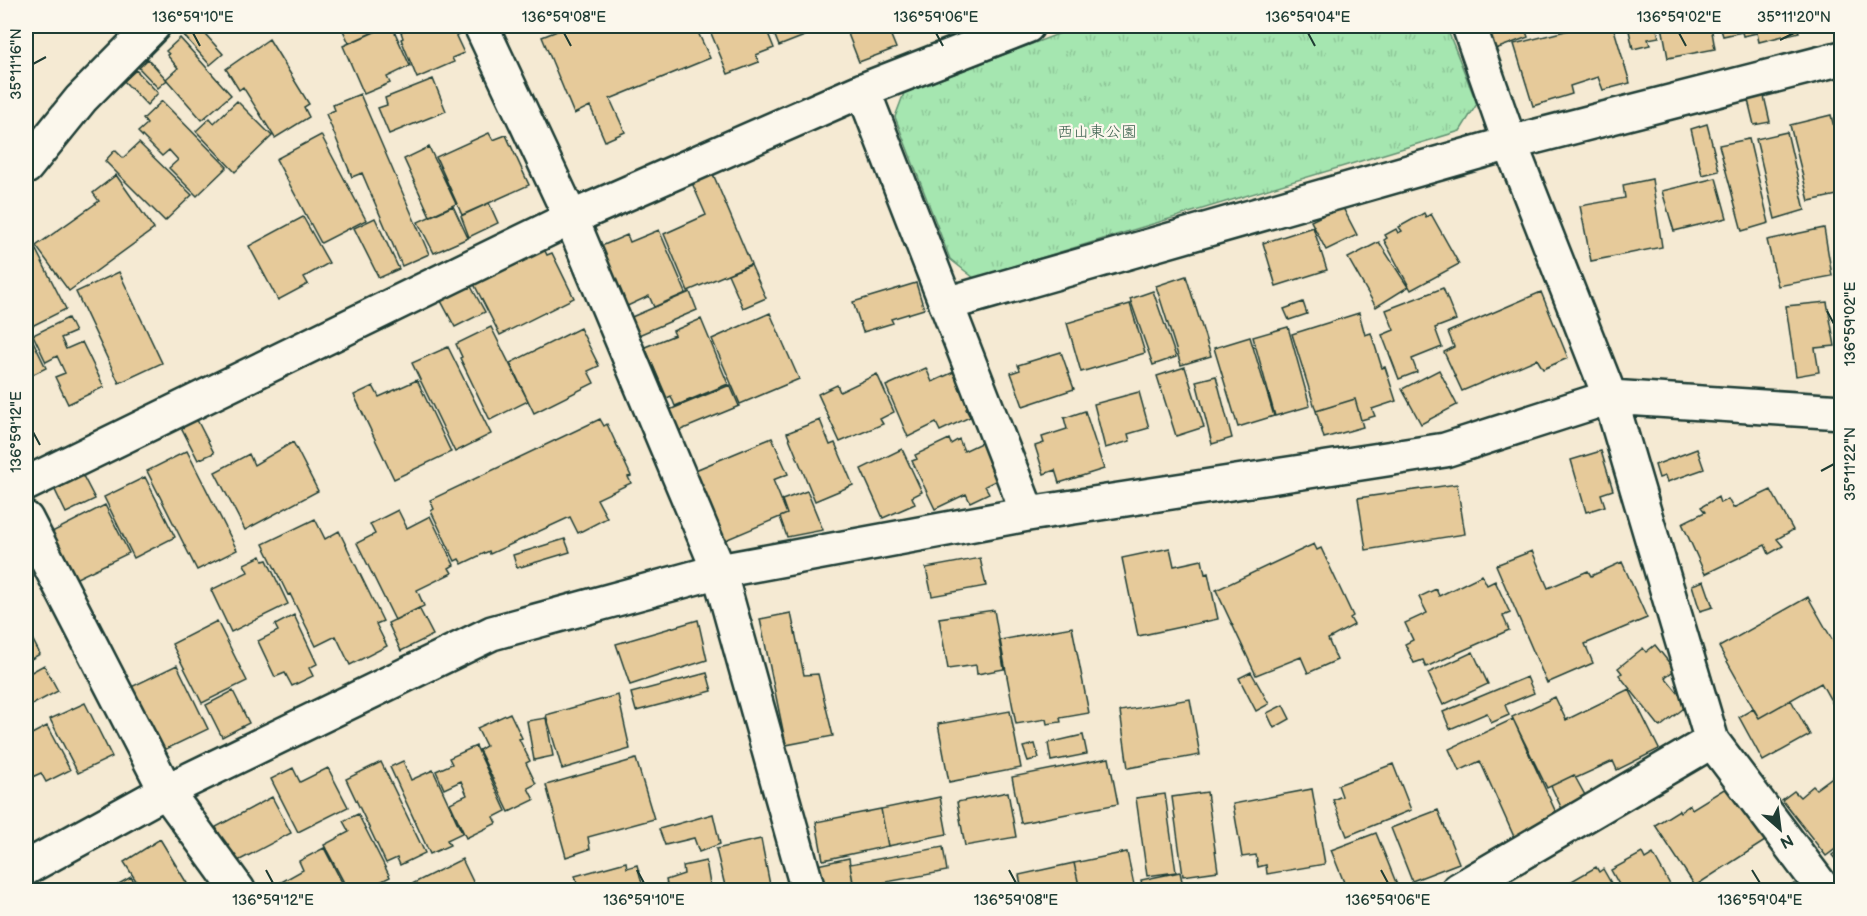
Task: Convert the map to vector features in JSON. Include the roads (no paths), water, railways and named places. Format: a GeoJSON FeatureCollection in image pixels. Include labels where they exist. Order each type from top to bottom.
{"type":"FeatureCollection","features":[{"type":"Feature","properties":{"kind":"street"},"geometry":{"type":"LineString","coordinates":[[26,167],[81,99],[153,26]]}},
{"type":"Feature","properties":{"kind":"street"},"geometry":{"type":"LineString","coordinates":[[481,26],[571,218],[719,571],[808,891]]}},
{"type":"Feature","properties":{"kind":"street"},"geometry":{"type":"LineString","coordinates":[[26,484],[571,218],[863,90],[1027,26]]}},
{"type":"Feature","properties":{"kind":"street"},"geometry":{"type":"LineString","coordinates":[[1468,26],[1510,143],[1610,397],[1712,741],[1824,891]]}},
{"type":"Feature","properties":{"kind":"street"},"geometry":{"type":"LineString","coordinates":[[946,304],[1510,143],[1842,58]]}},
{"type":"Feature","properties":{"kind":"street"},"geometry":{"type":"LineString","coordinates":[[863,90],[1028,514]]}},
{"type":"Feature","properties":{"kind":"street"},"geometry":{"type":"LineString","coordinates":[[26,868],[166,791],[492,633],[719,571],[1028,514],[1446,450],[1610,397],[1842,412]]}},
{"type":"Feature","properties":{"kind":"street"},"geometry":{"type":"LineString","coordinates":[[26,519],[166,791],[238,891]]}},
{"type":"Feature","properties":{"kind":"street"},"geometry":{"type":"LineString","coordinates":[[1458,891],[1712,741]]}},
{"type":"Feature","properties":{"kind":"park label","name":"西山東公園"},"geometry":{"type":"Point","coordinates":[1097,131]}}]}
